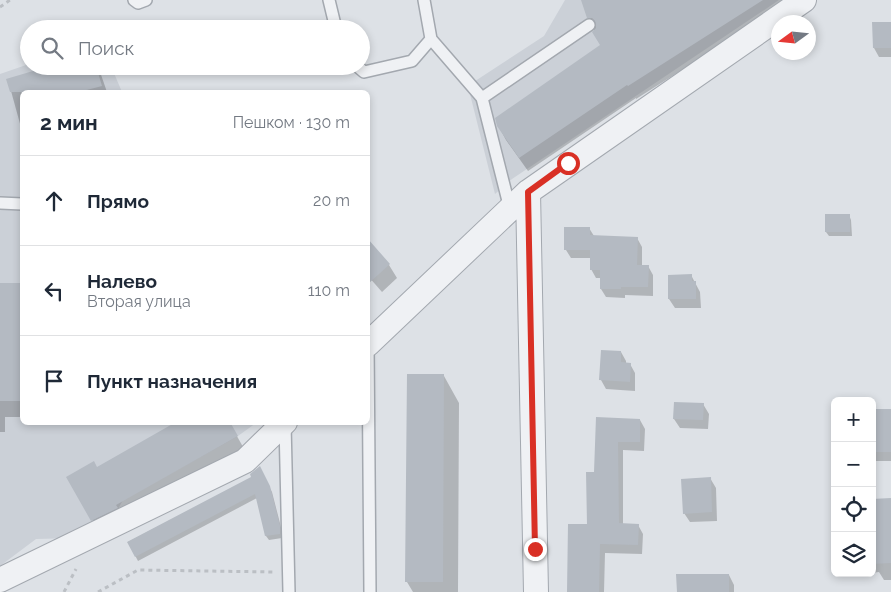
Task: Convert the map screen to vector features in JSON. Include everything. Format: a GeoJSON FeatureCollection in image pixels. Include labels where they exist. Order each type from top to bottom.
{"type":"FeatureCollection","features":[{"type":"Feature","properties":{"kind":"street"},"geometry":{"type":"LineString","coordinates":[[370,342],[528,192],[804,0]]}},
{"type":"Feature","properties":{"kind":"street"},"geometry":{"type":"LineString","coordinates":[[528,192],[536,592]]}},
{"type":"Feature","properties":{"kind":"street"},"geometry":{"type":"LineString","coordinates":[[0,580],[245,461],[276,426]]}},
{"type":"Feature","properties":{"kind":"lane"},"geometry":{"type":"LineString","coordinates":[[134,0],[138,3],[146,0]]}},
{"type":"Feature","properties":{"kind":"lane"},"geometry":{"type":"LineString","coordinates":[[329,0],[334,20]]}},
{"type":"Feature","properties":{"kind":"lane"},"geometry":{"type":"LineString","coordinates":[[424,0],[431,39],[482,98],[510,209]]}},
{"type":"Feature","properties":{"kind":"lane"},"geometry":{"type":"LineString","coordinates":[[482,98],[589,25]]}},
{"type":"Feature","properties":{"kind":"lane"},"geometry":{"type":"LineString","coordinates":[[370,71],[412,61],[431,39]]}},
{"type":"Feature","properties":{"kind":"lane"},"geometry":{"type":"LineString","coordinates":[[0,203],[20,204]]}},
{"type":"Feature","properties":{"kind":"lane"},"geometry":{"type":"LineString","coordinates":[[369,425],[370,592]]}},
{"type":"Feature","properties":{"kind":"lane"},"geometry":{"type":"LineString","coordinates":[[276,426],[289,586]]}},
{"type":"Feature","properties":{"kind":"path"},"geometry":{"type":"LineString","coordinates":[[0,7],[10,0]]}},
{"type":"Feature","properties":{"kind":"path"},"geometry":{"type":"LineString","coordinates":[[98,592],[138,570],[276,572],[289,586]]}},
{"type":"Feature","properties":{"kind":"shaded area"},"geometry":{"type":"Polygon","coordinates":[[[565,0],[779,0],[512,179],[495,194],[470,94],[466,87],[544,36],[565,0]]]}},
{"type":"Feature","properties":{"kind":"shaded area"},"geometry":{"type":"Polygon","coordinates":[[[20,67],[20,75],[115,75],[121,90],[20,90],[20,425],[253,425],[238,436],[123,500],[118,509],[92,524],[75,538],[36,539],[0,566],[0,74],[20,67]]]}},
{"type":"Feature","properties":{"kind":"building"},"geometry":{"type":"Polygon","coordinates":[[[581,0],[763,0],[627,85],[519,158],[497,126],[495,118],[600,45],[592,32],[596,28],[595,21],[592,18],[587,18],[581,0]]]}},
{"type":"Feature","properties":{"kind":"building"},"geometry":{"type":"Polygon","coordinates":[[[872,22],[891,22],[891,48],[873,48],[872,22]]]}},
{"type":"Feature","properties":{"kind":"building"},"geometry":{"type":"Polygon","coordinates":[[[20,75],[99,75],[102,86],[87,90],[20,90],[20,92],[10,92],[6,79],[20,75]]]}},
{"type":"Feature","properties":{"kind":"building"},"geometry":{"type":"Polygon","coordinates":[[[825,214],[850,214],[850,232],[825,232],[825,214]]]}},
{"type":"Feature","properties":{"kind":"building"},"geometry":{"type":"Polygon","coordinates":[[[564,227],[590,227],[590,235],[638,237],[637,265],[649,265],[648,287],[600,289],[600,270],[590,270],[590,250],[564,250],[564,227]]]}},
{"type":"Feature","properties":{"kind":"building"},"geometry":{"type":"Polygon","coordinates":[[[370,241],[390,264],[370,282],[370,241]]]}},
{"type":"Feature","properties":{"kind":"building"},"geometry":{"type":"Polygon","coordinates":[[[692,274],[692,281],[696,281],[696,299],[668,299],[668,275],[692,274]]]}},
{"type":"Feature","properties":{"kind":"building"},"geometry":{"type":"Polygon","coordinates":[[[0,283],[20,283],[20,401],[0,401],[0,283]]]}},
{"type":"Feature","properties":{"kind":"building"},"geometry":{"type":"Polygon","coordinates":[[[601,350],[621,351],[621,362],[631,363],[630,382],[599,380],[601,350]]]}},
{"type":"Feature","properties":{"kind":"building"},"geometry":{"type":"Polygon","coordinates":[[[407,374],[444,374],[443,582],[405,582],[407,374]]]}},
{"type":"Feature","properties":{"kind":"building"},"geometry":{"type":"Polygon","coordinates":[[[674,402],[704,403],[703,420],[673,419],[674,402]]]}},
{"type":"Feature","properties":{"kind":"building"},"geometry":{"type":"Polygon","coordinates":[[[876,409],[891,409],[891,452],[876,452],[876,409]]]}},
{"type":"Feature","properties":{"kind":"building"},"geometry":{"type":"Polygon","coordinates":[[[596,417],[640,419],[640,442],[618,442],[619,523],[639,524],[638,545],[600,544],[599,592],[567,592],[568,524],[587,524],[586,472],[594,472],[596,417]]]}},
{"type":"Feature","properties":{"kind":"building"},"geometry":{"type":"Polygon","coordinates":[[[171,425],[232,425],[238,436],[116,505],[118,508],[91,521],[66,477],[94,461],[97,467],[171,425]]]}},
{"type":"Feature","properties":{"kind":"building"},"geometry":{"type":"Polygon","coordinates":[[[260,466],[270,486],[280,526],[280,534],[265,536],[255,494],[135,557],[127,542],[251,477],[250,474],[260,466]]]}},
{"type":"Feature","properties":{"kind":"building"},"geometry":{"type":"Polygon","coordinates":[[[711,477],[712,512],[683,514],[681,479],[711,477]]]}},
{"type":"Feature","properties":{"kind":"building"},"geometry":{"type":"Polygon","coordinates":[[[891,498],[891,563],[876,564],[876,499],[891,498]]]}},
{"type":"Feature","properties":{"kind":"building"},"geometry":{"type":"Polygon","coordinates":[[[676,574],[729,574],[729,592],[677,592],[676,574]]]}},
{"type":"Feature","properties":{"kind":"route"},"geometry":{"type":"LineString","coordinates":[[535,549],[528,192],[568,163]]}}]}
